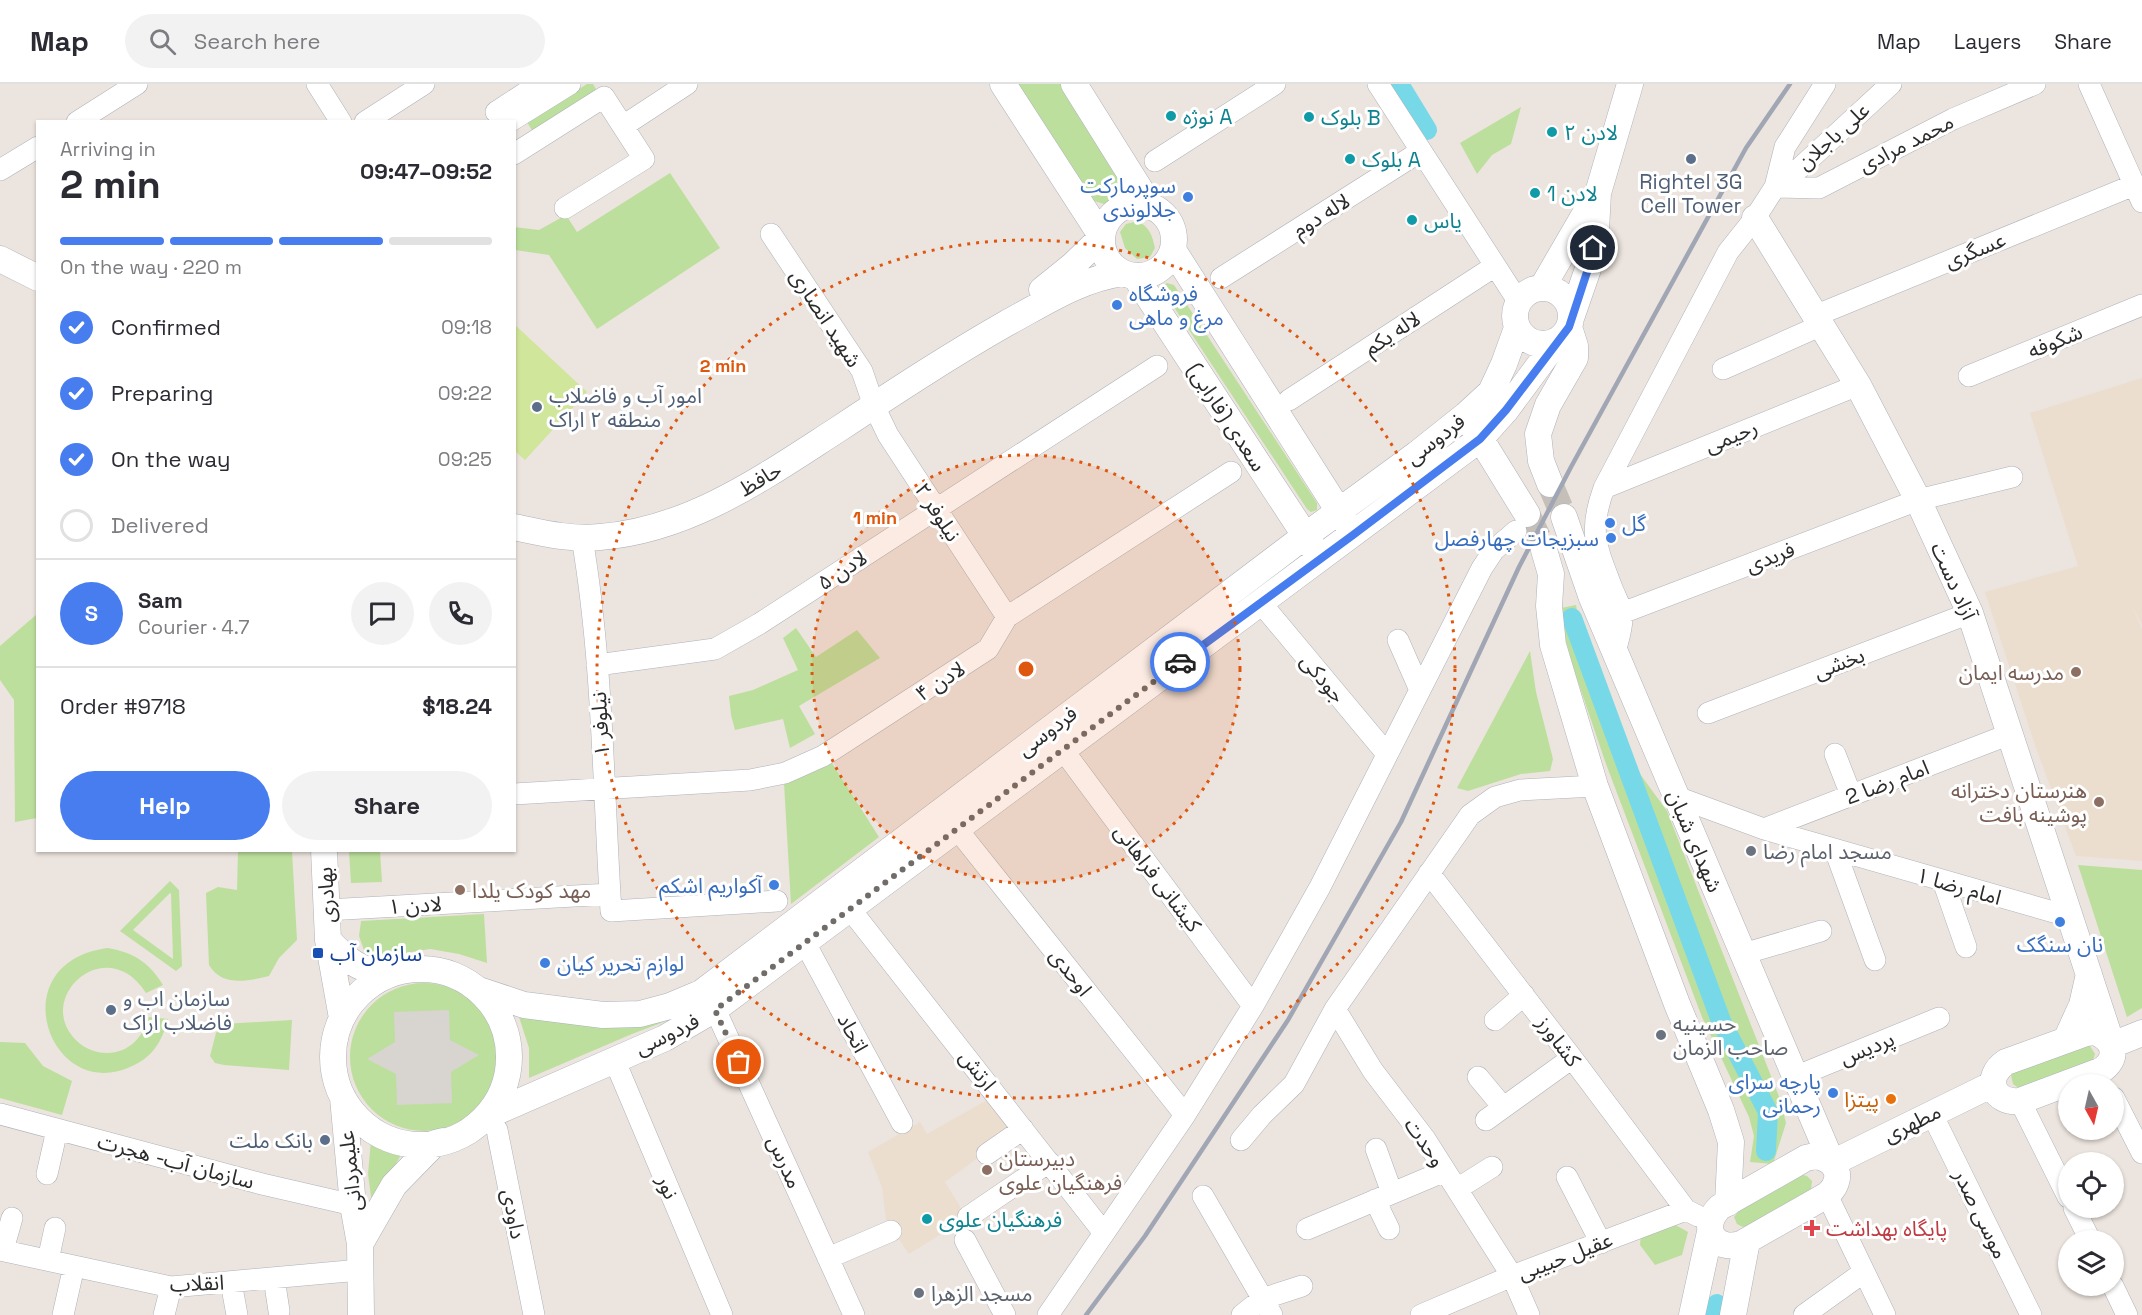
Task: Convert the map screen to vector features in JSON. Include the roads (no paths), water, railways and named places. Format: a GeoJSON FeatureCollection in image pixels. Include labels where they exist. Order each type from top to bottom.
{"type":"FeatureCollection","features":[{"type":"Feature","properties":{"kind":"street"},"geometry":{"type":"LineString","coordinates":[[80,120],[137,84]]}},
{"type":"Feature","properties":{"kind":"street"},"geometry":{"type":"LineString","coordinates":[[317,84],[340,120]]}},
{"type":"Feature","properties":{"kind":"street"},"geometry":{"type":"LineString","coordinates":[[368,120],[424,84]]}},
{"type":"Feature","properties":{"kind":"street"},"geometry":{"type":"LineString","coordinates":[[503,117],[539,84]]}},
{"type":"Feature","properties":{"kind":"street"},"geometry":{"type":"LineString","coordinates":[[503,117],[570,84]]}},
{"type":"Feature","properties":{"kind":"street"},"geometry":{"type":"LineString","coordinates":[[623,126],[687,84]]}},
{"type":"Feature","properties":{"kind":"street"},"geometry":{"type":"LineString","coordinates":[[1003,84],[1102,237],[1106,256],[1112,265],[1129,274]]}},
{"type":"Feature","properties":{"kind":"street"},"geometry":{"type":"LineString","coordinates":[[1155,161],[1275,84]]}},
{"type":"Feature","properties":{"kind":"street"},"geometry":{"type":"LineString","coordinates":[[1378,84],[1518,301]]}},
{"type":"Feature","properties":{"kind":"street","name":"فردوسی"},"geometry":{"type":"LineString","coordinates":[[487,1116],[665,1038],[715,1010],[1320,558],[1486,448],[1506,410],[1566,328],[1589,266],[1596,230],[1598,192],[1630,84]]}},
{"type":"Feature","properties":{"kind":"street"},"geometry":{"type":"LineString","coordinates":[[1615,652],[1622,613],[1599,553],[1594,522],[1604,488],[1728,252],[1775,188],[1785,147],[1825,84]]}},
{"type":"Feature","properties":{"kind":"street","name":"علی باجلان"},"geometry":{"type":"LineString","coordinates":[[1775,188],[1891,84]]}},
{"type":"Feature","properties":{"kind":"street","name":"محمد مرادی"},"geometry":{"type":"LineString","coordinates":[[1775,188],[1819,188],[1953,119],[2035,84]]}},
{"type":"Feature","properties":{"kind":"street"},"geometry":{"type":"LineString","coordinates":[[2089,84],[2138,194]]}},
{"type":"Feature","properties":{"kind":"street"},"geometry":{"type":"LineString","coordinates":[[978,340],[1072,287],[1100,277],[1129,274],[1143,276],[1159,270],[1173,250],[1173,232],[1170,224],[1166,217],[1151,207],[1082,87]]}},
{"type":"Feature","properties":{"kind":"street"},"geometry":{"type":"LineString","coordinates":[[516,151],[607,90],[623,126],[644,159],[565,208]]}},
{"type":"Feature","properties":{"kind":"street"},"geometry":{"type":"LineString","coordinates":[[0,170],[36,148]]}},
{"type":"Feature","properties":{"kind":"street","name":"لاله دوم"},"geometry":{"type":"LineString","coordinates":[[1221,278],[1421,151]]}},
{"type":"Feature","properties":{"kind":"street","name":"فردوسی"},"geometry":{"type":"LineString","coordinates":[[1542,288],[1598,192]]}},
{"type":"Feature","properties":{"kind":"street","name":"عسگری"},"geometry":{"type":"LineString","coordinates":[[1723,369],[1819,320],[2138,194]]}},
{"type":"Feature","properties":{"kind":"street"},"geometry":{"type":"LineString","coordinates":[[978,340],[1056,279],[1102,237],[1104,228],[1115,213],[1133,205],[1151,207]]}},
{"type":"Feature","properties":{"kind":"street","name":"آزاد دست"},"geometry":{"type":"LineString","coordinates":[[1755,218],[1858,385],[1918,500],[1970,613],[2112,1045]]}},
{"type":"Feature","properties":{"kind":"street","name":"شهید انصاری"},"geometry":{"type":"LineString","coordinates":[[771,234],[862,371],[874,406]]}},
{"type":"Feature","properties":{"kind":"street","name":"سعدی (فارابی)"},"geometry":{"type":"LineString","coordinates":[[1173,250],[1353,535]]}},
{"type":"Feature","properties":{"kind":"street"},"geometry":{"type":"LineString","coordinates":[[0,260],[36,277]]}},
{"type":"Feature","properties":{"kind":"street","name":"لاله یکم"},"geometry":{"type":"LineString","coordinates":[[1289,400],[1495,266]]}},
{"type":"Feature","properties":{"kind":"street","name":"سعدی (فارابی)"},"geometry":{"type":"LineString","coordinates":[[1129,274],[1320,558]]}},
{"type":"Feature","properties":{"kind":"street"},"geometry":{"type":"LineString","coordinates":[[1542,288],[1560,293],[1570,308],[1566,328],[1548,344],[1530,342],[1522,336],[1514,320],[1518,301],[1533,290],[1542,288]]}},
{"type":"Feature","properties":{"kind":"street","name":"شکوفه"},"geometry":{"type":"LineString","coordinates":[[1969,376],[2142,305]]}},
{"type":"Feature","properties":{"kind":"street","name":"فردوسی"},"geometry":{"type":"LineString","coordinates":[[479,990],[524,1005],[603,1015],[640,1014],[670,1006],[701,993],[1466,415],[1491,392],[1517,328]]}},
{"type":"Feature","properties":{"kind":"street"},"geometry":{"type":"LineString","coordinates":[[1550,484],[1541,461],[1538,434],[1548,405],[1575,358],[1575,346],[1566,328]]}},
{"type":"Feature","properties":{"kind":"street","name":"حافظ"},"geometry":{"type":"LineString","coordinates":[[516,527],[551,535],[582,538],[624,534],[705,510],[750,487],[978,340]]}},
{"type":"Feature","properties":{"kind":"street","name":"لادن ۵"},"geometry":{"type":"LineString","coordinates":[[597,664],[715,649],[759,624],[1157,366]]}},
{"type":"Feature","properties":{"kind":"street","name":"رحیمی"},"geometry":{"type":"LineString","coordinates":[[1604,488],[1858,385]]}},
{"type":"Feature","properties":{"kind":"street","name":"نیلوفر ۲"},"geometry":{"type":"LineString","coordinates":[[874,406],[888,435],[1007,617]]}},
{"type":"Feature","properties":{"kind":"street"},"geometry":{"type":"LineString","coordinates":[[1048,1315],[1185,1115],[1253,1006],[1320,887],[1482,568],[1494,550],[1521,522],[1486,448],[1466,415]]}},
{"type":"Feature","properties":{"kind":"street","name":"لادن ۴"},"geometry":{"type":"LineString","coordinates":[[604,789],[750,780],[785,773],[823,756],[988,649],[1007,617],[1231,472]]}},
{"type":"Feature","properties":{"kind":"street","name":"فریدی"},"geometry":{"type":"LineString","coordinates":[[1622,613],[1918,500],[2012,477]]}},
{"type":"Feature","properties":{"kind":"street","name":"شهدای شبان"},"geometry":{"type":"LineString","coordinates":[[1564,517],[1592,598],[1832,1162]]}},
{"type":"Feature","properties":{"kind":"street","name":"نیلوفر ۱"},"geometry":{"type":"LineString","coordinates":[[582,538],[597,664],[611,903]]}},
{"type":"Feature","properties":{"kind":"street"},"geometry":{"type":"LineString","coordinates":[[1544,550],[1551,574],[1549,606],[1553,645],[1594,786],[1677,1004],[1721,1110],[1731,1142],[1728,1203]]}},
{"type":"Feature","properties":{"kind":"street","name":"جودکی"},"geometry":{"type":"LineString","coordinates":[[1260,602],[1387,754]]}},
{"type":"Feature","properties":{"kind":"street","name":"بخشی"},"geometry":{"type":"LineString","coordinates":[[1708,713],[1970,613]]}},
{"type":"Feature","properties":{"kind":"street"},"geometry":{"type":"LineString","coordinates":[[1398,640],[1420,690]]}},
{"type":"Feature","properties":{"kind":"street","name":"امام رضا 2"},"geometry":{"type":"LineString","coordinates":[[1764,829],[2010,734]]}},
{"type":"Feature","properties":{"kind":"street","name":"کیشانی فراهانی"},"geometry":{"type":"LineString","coordinates":[[1063,750],[1253,1006]]}},
{"type":"Feature","properties":{"kind":"street"},"geometry":{"type":"LineString","coordinates":[[1835,754],[1851,795]]}},
{"type":"Feature","properties":{"kind":"street"},"geometry":{"type":"LineString","coordinates":[[1240,1140],[1294,1084],[1335,1009],[1470,815],[1496,797],[1520,790],[1594,786]]}},
{"type":"Feature","properties":{"kind":"street"},"geometry":{"type":"LineString","coordinates":[[516,794],[604,789]]}},
{"type":"Feature","properties":{"kind":"street","name":"امام رضا ۱"},"geometry":{"type":"LineString","coordinates":[[1677,797],[1764,829],[2070,917]]}},
{"type":"Feature","properties":{"kind":"street","name":"اوحدی"},"geometry":{"type":"LineString","coordinates":[[957,829],[1185,1115]]}},
{"type":"Feature","properties":{"kind":"street"},"geometry":{"type":"LineString","coordinates":[[1834,850],[1875,960]]}},
{"type":"Feature","properties":{"kind":"street","name":"بهادری"},"geometry":{"type":"LineString","coordinates":[[324,852],[328,940],[342,1018]]}},
{"type":"Feature","properties":{"kind":"street","name":"کشاورز"},"geometry":{"type":"LineString","coordinates":[[1430,873],[1686,1210]]}},
{"type":"Feature","properties":{"kind":"street"},"geometry":{"type":"LineString","coordinates":[[1942,881],[1966,947]]}},
{"type":"Feature","properties":{"kind":"street","name":"لادن ۱"},"geometry":{"type":"LineString","coordinates":[[327,910],[777,901]]}},
{"type":"Feature","properties":{"kind":"street","name":"ارتش"},"geometry":{"type":"LineString","coordinates":[[850,909],[1104,1233]]}},
{"type":"Feature","properties":{"kind":"street"},"geometry":{"type":"LineString","coordinates":[[1743,954],[1821,932]]}},
{"type":"Feature","properties":{"kind":"street"},"geometry":{"type":"LineString","coordinates":[[328,940],[347,960],[361,969],[385,976]]}},
{"type":"Feature","properties":{"kind":"street","name":"اتحاد"},"geometry":{"type":"LineString","coordinates":[[805,943],[902,1123]]}},
{"type":"Feature","properties":{"kind":"street"},"geometry":{"type":"LineString","coordinates":[[409,969],[434,969],[458,977],[479,990],[492,1005],[502,1022],[508,1041],[509,1061],[506,1081],[499,1099],[487,1116],[472,1129],[453,1139],[428,1145],[402,1143],[378,1134],[358,1119],[343,1098],[334,1072],[333,1044],[342,1018],[360,993],[385,976],[409,969]]}},
{"type":"Feature","properties":{"kind":"street"},"geometry":{"type":"LineString","coordinates":[[2066,1040],[2082,1005],[2089,973]]}},
{"type":"Feature","properties":{"kind":"street"},"geometry":{"type":"LineString","coordinates":[[1495,1020],[1524,995]]}},
{"type":"Feature","properties":{"kind":"street","name":"وحدت"},"geometry":{"type":"LineString","coordinates":[[1335,1009],[1373,1071],[1425,1139],[1457,1189],[1512,1276],[1529,1315]]}},
{"type":"Feature","properties":{"kind":"street","name":"مدرس"},"geometry":{"type":"LineString","coordinates":[[715,1010],[854,1315]]}},
{"type":"Feature","properties":{"kind":"street","name":"پردیس"},"geometry":{"type":"LineString","coordinates":[[1796,1077],[1939,1018]]}},
{"type":"Feature","properties":{"kind":"street"},"geometry":{"type":"LineString","coordinates":[[2058,1090],[2012,1102],[2003,1099],[1996,1092],[1993,1084],[1994,1075],[2006,1062],[2094,1032],[2104,1035],[2112,1045],[2112,1057],[2104,1074]]}},
{"type":"Feature","properties":{"kind":"street"},"geometry":{"type":"LineString","coordinates":[[2112,1045],[2142,1033]]}},
{"type":"Feature","properties":{"kind":"street"},"geometry":{"type":"LineString","coordinates":[[1486,1120],[1572,1058]]}},
{"type":"Feature","properties":{"kind":"street","name":"نور"},"geometry":{"type":"LineString","coordinates":[[614,1059],[722,1315]]}},
{"type":"Feature","properties":{"kind":"street"},"geometry":{"type":"LineString","coordinates":[[1478,1077],[1503,1107]]}},
{"type":"Feature","properties":{"kind":"street","name":"مطهری"},"geometry":{"type":"LineString","coordinates":[[1832,1162],[1993,1084]]}},
{"type":"Feature","properties":{"kind":"street","name":"علیمردانی"},"geometry":{"type":"LineString","coordinates":[[343,1098],[353,1205],[360,1244],[362,1315]]}},
{"type":"Feature","properties":{"kind":"street"},"geometry":{"type":"LineString","coordinates":[[2020,1101],[2058,1177]]}},
{"type":"Feature","properties":{"kind":"street","name":"سازمان آب- هجرت"},"geometry":{"type":"LineString","coordinates":[[0,1114],[262,1184],[353,1205]]}},
{"type":"Feature","properties":{"kind":"street","name":"موسی صدر"},"geometry":{"type":"LineString","coordinates":[[1932,1114],[2031,1315]]}},
{"type":"Feature","properties":{"kind":"street","name":"داودی"},"geometry":{"type":"LineString","coordinates":[[487,1116],[497,1130],[534,1315]]}},
{"type":"Feature","properties":{"kind":"street"},"geometry":{"type":"LineString","coordinates":[[2124,1118],[2142,1153]]}},
{"type":"Feature","properties":{"kind":"street"},"geometry":{"type":"LineString","coordinates":[[987,1154],[1023,1129]]}},
{"type":"Feature","properties":{"kind":"street"},"geometry":{"type":"LineString","coordinates":[[47,1174],[57,1130]]}},
{"type":"Feature","properties":{"kind":"street","name":"علیمردانی"},"geometry":{"type":"LineString","coordinates":[[360,1244],[400,1179],[435,1143],[453,1139]]}},
{"type":"Feature","properties":{"kind":"street"},"geometry":{"type":"LineString","coordinates":[[1376,1149],[1389,1229]]}},
{"type":"Feature","properties":{"kind":"street"},"geometry":{"type":"LineString","coordinates":[[1686,1210],[1710,1227],[1715,1240],[1732,1247],[1747,1241],[1827,1195],[1834,1189],[1838,1180],[1837,1171],[1832,1162],[1824,1157],[1806,1158],[1713,1214],[1710,1227],[1692,1315]]}},
{"type":"Feature","properties":{"kind":"street"},"geometry":{"type":"LineString","coordinates":[[968,1217],[1048,1162]]}},
{"type":"Feature","properties":{"kind":"street"},"geometry":{"type":"LineString","coordinates":[[1457,1189],[1492,1167]]}},
{"type":"Feature","properties":{"kind":"street"},"geometry":{"type":"LineString","coordinates":[[1307,1229],[1445,1171]]}},
{"type":"Feature","properties":{"kind":"street"},"geometry":{"type":"LineString","coordinates":[[1567,1178],[1601,1243]]}},
{"type":"Feature","properties":{"kind":"street"},"geometry":{"type":"LineString","coordinates":[[1827,1195],[1885,1315]]}},
{"type":"Feature","properties":{"kind":"street"},"geometry":{"type":"LineString","coordinates":[[1203,1196],[1267,1307]]}},
{"type":"Feature","properties":{"kind":"street","name":"عقیل حبیبی"},"geometry":{"type":"LineString","coordinates":[[1434,1313],[1512,1276],[1686,1210]]}},
{"type":"Feature","properties":{"kind":"street"},"geometry":{"type":"LineString","coordinates":[[2,1250],[12,1218]]}},
{"type":"Feature","properties":{"kind":"street"},"geometry":{"type":"LineString","coordinates":[[48,1260],[56,1228]]}},
{"type":"Feature","properties":{"kind":"street"},"geometry":{"type":"LineString","coordinates":[[828,1258],[891,1231]]}},
{"type":"Feature","properties":{"kind":"street"},"geometry":{"type":"LineString","coordinates":[[965,1240],[1005,1315]]}},
{"type":"Feature","properties":{"kind":"street"},"geometry":{"type":"LineString","coordinates":[[1733,1315],[1747,1241]]}},
{"type":"Feature","properties":{"kind":"street","name":"انقلاب"},"geometry":{"type":"LineString","coordinates":[[2,1250],[171,1287],[360,1270]]}},
{"type":"Feature","properties":{"kind":"street"},"geometry":{"type":"LineString","coordinates":[[63,1315],[74,1266]]}},
{"type":"Feature","properties":{"kind":"street"},"geometry":{"type":"LineString","coordinates":[[1804,1315],[1864,1272]]}},
{"type":"Feature","properties":{"kind":"street"},"geometry":{"type":"LineString","coordinates":[[274,1278],[279,1311]]}},
{"type":"Feature","properties":{"kind":"street"},"geometry":{"type":"LineString","coordinates":[[231,1282],[237,1315]]}},
{"type":"Feature","properties":{"kind":"street"},"geometry":{"type":"LineString","coordinates":[[1242,1315],[1267,1307],[1302,1286]]}},
{"type":"Feature","properties":{"kind":"street"},"geometry":{"type":"LineString","coordinates":[[164,1315],[171,1287]]}},
{"type":"Feature","properties":{"kind":"street"},"geometry":{"type":"LineString","coordinates":[[2118,1296],[2127,1315]]}},
{"type":"Feature","properties":{"kind":"waterway"},"geometry":{"type":"LineString","coordinates":[[1399,84],[1427,130]]}},
{"type":"Feature","properties":{"kind":"waterway"},"geometry":{"type":"LineString","coordinates":[[1572,618],[1721,1021],[1768,1112],[1766,1151]]}},
{"type":"Feature","properties":{"kind":"waterway"},"geometry":{"type":"LineString","coordinates":[[1715,1315],[1717,1304]]}},
{"type":"Feature","properties":{"kind":"tunnel"},"geometry":{"type":"LineString","coordinates":[[1550,484],[1564,517]]}},
{"type":"Feature","properties":{"kind":"tunnel"},"geometry":{"type":"LineString","coordinates":[[1527,514],[1544,550]]}},
{"type":"Feature","properties":{"kind":"railway"},"geometry":{"type":"LineString","coordinates":[[1086,1315],[1145,1236],[1288,1020],[1401,822],[1519,567],[1571,467],[1746,148],[1790,84]]}},
{"type":"Feature","properties":{"kind":"place","name":"نوژه A"},"geometry":{"type":"Point","coordinates":[1171,116]}},
{"type":"Feature","properties":{"kind":"place","name":"بلوک B"},"geometry":{"type":"Point","coordinates":[1309,117]}},
{"type":"Feature","properties":{"kind":"place","name":"لادن ۲"},"geometry":{"type":"Point","coordinates":[1552,132]}},
{"type":"Feature","properties":{"kind":"place","name":"بلوک A"},"geometry":{"type":"Point","coordinates":[1350,159]}},
{"type":"Feature","properties":{"kind":"place","name":"Rightel 3G Cell Tower"},"geometry":{"type":"Point","coordinates":[1691,159]}},
{"type":"Feature","properties":{"kind":"place","name":"لادن 1"},"geometry":{"type":"Point","coordinates":[1535,193]}},
{"type":"Feature","properties":{"kind":"place","name":"سوپرمارکت جلالوندی"},"geometry":{"type":"Point","coordinates":[1188,197]}},
{"type":"Feature","properties":{"kind":"place","name":"یاس"},"geometry":{"type":"Point","coordinates":[1412,220]}},
{"type":"Feature","properties":{"kind":"place","name":"فروشگاه مرغ و ماهی"},"geometry":{"type":"Point","coordinates":[1117,305]}},
{"type":"Feature","properties":{"kind":"place","name":"امور آب و فاضلاب منطقه ۲ اراک"},"geometry":{"type":"Point","coordinates":[537,407]}},
{"type":"Feature","properties":{"kind":"place","name":"گل"},"geometry":{"type":"Point","coordinates":[1610,523]}},
{"type":"Feature","properties":{"kind":"place","name":"سبزیجات چهارفصل"},"geometry":{"type":"Point","coordinates":[1611,538]}},
{"type":"Feature","properties":{"kind":"place","name":"مدرسه ایمان"},"geometry":{"type":"Point","coordinates":[2076,672]}},
{"type":"Feature","properties":{"kind":"place","name":"هنرستان دخترانه پوشینه بافت"},"geometry":{"type":"Point","coordinates":[2099,802]}},
{"type":"Feature","properties":{"kind":"place","name":"مسجد امام رضا"},"geometry":{"type":"Point","coordinates":[1751,851]}},
{"type":"Feature","properties":{"kind":"place","name":"آکواریم اشکم"},"geometry":{"type":"Point","coordinates":[774,885]}},
{"type":"Feature","properties":{"kind":"place","name":"مهد کودک یلدا"},"geometry":{"type":"Point","coordinates":[460,890]}},
{"type":"Feature","properties":{"kind":"place","name":"نان سنگک"},"geometry":{"type":"Point","coordinates":[2060,922]}},
{"type":"Feature","properties":{"kind":"place","name":"سازمان آب"},"geometry":{"type":"Point","coordinates":[318,953]}},
{"type":"Feature","properties":{"kind":"place","name":"لوازم تحریر کیان"},"geometry":{"type":"Point","coordinates":[545,963]}},
{"type":"Feature","properties":{"kind":"place","name":"سازمان اب و فاضلاب اراک"},"geometry":{"type":"Point","coordinates":[111,1010]}},
{"type":"Feature","properties":{"kind":"place","name":"حسینیه صاحب الزمان"},"geometry":{"type":"Point","coordinates":[1661,1035]}},
{"type":"Feature","properties":{"kind":"place","name":"پارچه سرای رحمانی"},"geometry":{"type":"Point","coordinates":[1833,1093]}},
{"type":"Feature","properties":{"kind":"place","name":"پیتزا"},"geometry":{"type":"Point","coordinates":[1891,1099]}},
{"type":"Feature","properties":{"kind":"place","name":"بانک ملت"},"geometry":{"type":"Point","coordinates":[325,1140]}},
{"type":"Feature","properties":{"kind":"place","name":"دبیرستان فرهنگیان علوی"},"geometry":{"type":"Point","coordinates":[987,1170]}},
{"type":"Feature","properties":{"kind":"place","name":"فرهنگیان علوی"},"geometry":{"type":"Point","coordinates":[927,1219]}},
{"type":"Feature","properties":{"kind":"place","name":"پایگاه بهداشت"},"geometry":{"type":"Point","coordinates":[1812,1228]}},
{"type":"Feature","properties":{"kind":"place","name":"مسجد الزهرا"},"geometry":{"type":"Point","coordinates":[919,1293]}}]}
